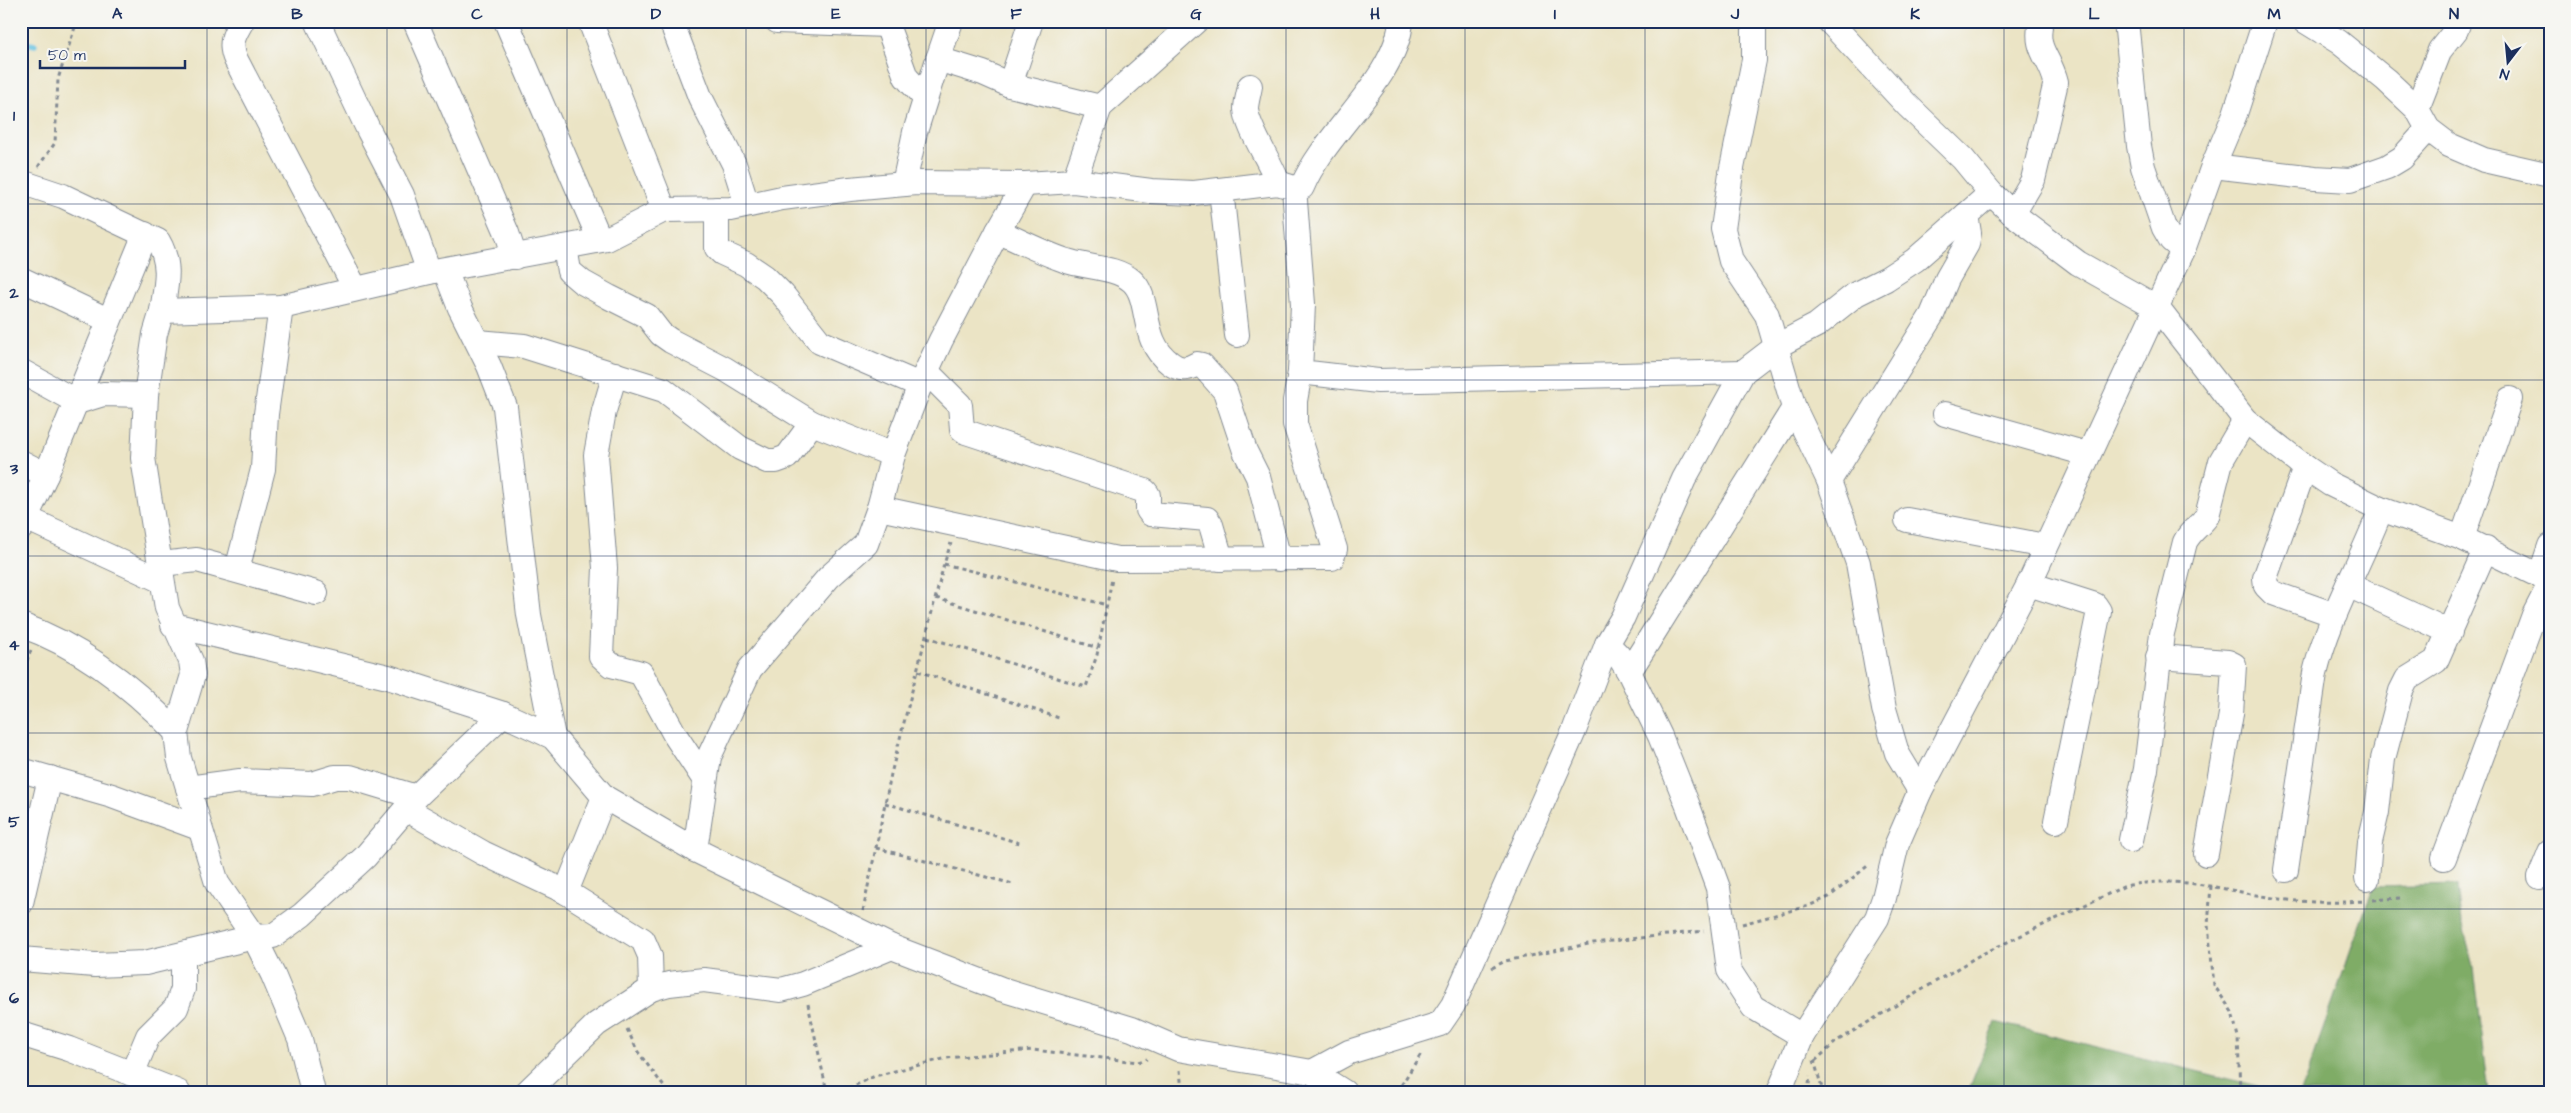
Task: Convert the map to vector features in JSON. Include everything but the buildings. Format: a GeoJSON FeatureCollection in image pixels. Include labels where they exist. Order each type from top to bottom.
{"type":"FeatureCollection","features":[{"type":"Feature","properties":{"kind":"street"},"geometry":{"type":"LineString","coordinates":[[242,21],[232,38],[231,48],[236,60],[355,288]]}},
{"type":"Feature","properties":{"kind":"street"},"geometry":{"type":"LineString","coordinates":[[317,21],[368,131],[402,195],[437,271],[478,342],[504,407],[529,615],[554,737]]}},
{"type":"Feature","properties":{"kind":"street"},"geometry":{"type":"LineString","coordinates":[[415,21],[507,232],[515,257]]}},
{"type":"Feature","properties":{"kind":"street"},"geometry":{"type":"LineString","coordinates":[[506,21],[600,240]]}},
{"type":"Feature","properties":{"kind":"street"},"geometry":{"type":"LineString","coordinates":[[590,21],[664,210]]}},
{"type":"Feature","properties":{"kind":"street"},"geometry":{"type":"LineString","coordinates":[[671,21],[700,97],[734,164],[747,205]]}},
{"type":"Feature","properties":{"kind":"street"},"geometry":{"type":"LineString","coordinates":[[777,21],[887,23],[906,77],[925,98]]}},
{"type":"Feature","properties":{"kind":"street"},"geometry":{"type":"LineString","coordinates":[[904,184],[925,98],[951,21]]}},
{"type":"Feature","properties":{"kind":"street"},"geometry":{"type":"LineString","coordinates":[[1010,85],[1031,21]]}},
{"type":"Feature","properties":{"kind":"street"},"geometry":{"type":"LineString","coordinates":[[1074,181],[1100,107],[1196,21]]}},
{"type":"Feature","properties":{"kind":"street"},"geometry":{"type":"LineString","coordinates":[[162,311],[281,307],[355,288],[565,248],[616,236],[664,210],[717,209],[850,189],[904,184],[1025,184],[1074,181],[1151,191],[1194,193],[1286,185],[1302,187],[1311,166],[1382,74],[1393,49],[1401,21]]}},
{"type":"Feature","properties":{"kind":"street"},"geometry":{"type":"LineString","coordinates":[[1754,21],[1754,60],[1731,173],[1723,229],[1731,261],[1767,315],[1794,408],[1829,481],[1858,564],[1884,709],[1896,753],[1920,791]]}},
{"type":"Feature","properties":{"kind":"street"},"geometry":{"type":"LineString","coordinates":[[1829,21],[1907,105],[1963,159],[1991,193],[2013,214],[2078,263],[2158,308],[2245,420],[2330,484],[2381,509],[2486,548],[2547,581]]}},
{"type":"Feature","properties":{"kind":"street"},"geometry":{"type":"LineString","coordinates":[[2013,214],[2032,180],[2056,82],[2053,68],[2040,48],[2041,21]]}},
{"type":"Feature","properties":{"kind":"street"},"geometry":{"type":"LineString","coordinates":[[2126,21],[2138,146],[2143,167],[2164,228],[2171,240],[2184,250]]}},
{"type":"Feature","properties":{"kind":"street"},"geometry":{"type":"LineString","coordinates":[[1779,1092],[1802,1036],[1877,918],[1884,898],[1897,844],[1920,791],[2029,584],[2044,546],[2087,454],[2158,308],[2184,250],[2213,166],[2235,114],[2265,21]]}},
{"type":"Feature","properties":{"kind":"street"},"geometry":{"type":"LineString","coordinates":[[2305,21],[2339,42],[2450,145],[2469,154],[2550,175]]}},
{"type":"Feature","properties":{"kind":"street"},"geometry":{"type":"LineString","coordinates":[[2213,166],[2315,178],[2350,180],[2387,167],[2402,158],[2423,119],[2440,50],[2456,30],[2459,21]]}},
{"type":"Feature","properties":{"kind":"street"},"geometry":{"type":"LineString","coordinates":[[938,59],[983,73],[1010,85],[1100,107]]}},
{"type":"Feature","properties":{"kind":"street"},"geometry":{"type":"LineString","coordinates":[[879,508],[1117,559],[1332,558],[1335,549],[1295,424],[1295,401],[1300,372],[1302,304],[1286,185],[1272,165],[1250,123],[1246,109],[1250,86]]}},
{"type":"Feature","properties":{"kind":"street"},"geometry":{"type":"LineString","coordinates":[[23,183],[63,196],[145,234],[158,241],[166,256],[168,278],[162,311],[155,334],[146,395],[142,458],[161,573],[173,625],[191,661],[193,675],[176,732],[179,758],[217,883],[254,937],[273,975],[300,1039],[313,1092]]}},
{"type":"Feature","properties":{"kind":"street"},"geometry":{"type":"LineString","coordinates":[[695,850],[704,779],[709,757],[750,669],[829,577],[866,544],[879,508],[894,455],[923,379],[998,230],[1025,184]]}},
{"type":"Feature","properties":{"kind":"street"},"geometry":{"type":"LineString","coordinates":[[1221,190],[1238,334]]}},
{"type":"Feature","properties":{"kind":"street"},"geometry":{"type":"LineString","coordinates":[[1312,1072],[1349,1052],[1440,1024],[1453,1005],[1574,731],[1607,644],[1623,617],[1684,479],[1743,372],[1777,346],[1817,325],[1856,294],[1886,279],[1915,260],[1991,193]]}},
{"type":"Feature","properties":{"kind":"street"},"geometry":{"type":"LineString","coordinates":[[717,209],[717,248],[722,253],[746,264],[784,295],[820,342],[923,379],[960,404],[962,429],[966,432],[1145,491],[1148,495],[1148,510],[1151,514],[1207,519],[1211,525],[1221,560]]}},
{"type":"Feature","properties":{"kind":"street"},"geometry":{"type":"LineString","coordinates":[[1829,481],[1932,315],[1947,279],[1967,244],[1969,233],[1966,215]]}},
{"type":"Feature","properties":{"kind":"street"},"geometry":{"type":"LineString","coordinates":[[998,230],[1066,261],[1122,274],[1134,283],[1140,296],[1153,344],[1160,356],[1176,367],[1189,369],[1197,364],[1202,365],[1225,391],[1245,451],[1258,477],[1279,559]]}},
{"type":"Feature","properties":{"kind":"street"},"geometry":{"type":"LineString","coordinates":[[145,234],[108,320],[46,475],[24,523],[161,573],[198,560],[316,593]]}},
{"type":"Feature","properties":{"kind":"street"},"geometry":{"type":"LineString","coordinates":[[565,248],[569,271],[582,282],[647,316],[661,334],[671,341],[725,369],[812,423],[894,455]]}},
{"type":"Feature","properties":{"kind":"street"},"geometry":{"type":"LineString","coordinates":[[21,279],[108,320]]}},
{"type":"Feature","properties":{"kind":"street"},"geometry":{"type":"LineString","coordinates":[[236,570],[263,469],[266,414],[281,307]]}},
{"type":"Feature","properties":{"kind":"street"},"geometry":{"type":"LineString","coordinates":[[478,342],[524,346],[664,390],[740,448],[767,461],[776,461],[787,457],[812,423]]}},
{"type":"Feature","properties":{"kind":"street"},"geometry":{"type":"LineString","coordinates":[[21,371],[76,402],[103,394],[146,395]]}},
{"type":"Feature","properties":{"kind":"street"},"geometry":{"type":"LineString","coordinates":[[1300,372],[1378,382],[1743,372]]}},
{"type":"Feature","properties":{"kind":"street"},"geometry":{"type":"LineString","coordinates":[[615,374],[604,411],[596,455],[605,568],[601,656],[611,664],[641,673],[675,735],[704,779]]}},
{"type":"Feature","properties":{"kind":"street"},"geometry":{"type":"LineString","coordinates":[[2462,538],[2510,399]]}},
{"type":"Feature","properties":{"kind":"street"},"geometry":{"type":"LineString","coordinates":[[1629,672],[1794,408]]}},
{"type":"Feature","properties":{"kind":"street"},"geometry":{"type":"LineString","coordinates":[[1945,414],[2087,454]]}},
{"type":"Feature","properties":{"kind":"street"},"geometry":{"type":"LineString","coordinates":[[2131,840],[2146,769],[2158,657],[2185,542],[2190,532],[2202,523],[2207,516],[2221,460],[2245,420]]}},
{"type":"Feature","properties":{"kind":"street"},"geometry":{"type":"LineString","coordinates":[[21,462],[46,475]]}},
{"type":"Feature","properties":{"kind":"street"},"geometry":{"type":"LineString","coordinates":[[2306,467],[2265,578],[2266,586],[2274,593],[2334,615]]}},
{"type":"Feature","properties":{"kind":"street"},"geometry":{"type":"LineString","coordinates":[[2286,870],[2315,673],[2328,628],[2366,549],[2381,509]]}},
{"type":"Feature","properties":{"kind":"street"},"geometry":{"type":"LineString","coordinates":[[1907,520],[2044,546]]}},
{"type":"Feature","properties":{"kind":"street"},"geometry":{"type":"LineString","coordinates":[[2444,858],[2547,581],[2550,546]]}},
{"type":"Feature","properties":{"kind":"street"},"geometry":{"type":"LineString","coordinates":[[2367,878],[2370,842],[2377,812],[2383,760],[2401,691],[2407,679],[2436,661],[2486,548]]}},
{"type":"Feature","properties":{"kind":"street"},"geometry":{"type":"LineString","coordinates":[[2029,584],[2095,605],[2099,611],[2056,821]]}},
{"type":"Feature","properties":{"kind":"street"},"geometry":{"type":"LineString","coordinates":[[2348,585],[2450,632]]}},
{"type":"Feature","properties":{"kind":"street"},"geometry":{"type":"LineString","coordinates":[[21,625],[63,642],[87,658],[141,698],[176,732]]}},
{"type":"Feature","properties":{"kind":"street"},"geometry":{"type":"LineString","coordinates":[[173,625],[388,677],[503,714],[554,737],[604,797],[695,850],[892,947],[1001,989],[1132,1029],[1178,1049],[1312,1072],[1344,1092]]}},
{"type":"Feature","properties":{"kind":"street"},"geometry":{"type":"LineString","coordinates":[[1607,644],[1618,654],[1629,672],[1660,736],[1718,888],[1728,970],[1753,1007],[1802,1036]]}},
{"type":"Feature","properties":{"kind":"street"},"geometry":{"type":"LineString","coordinates":[[2158,657],[2228,662],[2234,665],[2231,714],[2206,854]]}},
{"type":"Feature","properties":{"kind":"street"},"geometry":{"type":"LineString","coordinates":[[21,959],[113,966],[145,963],[183,956],[254,937],[273,936],[302,915],[365,857],[411,803],[503,714]]}},
{"type":"Feature","properties":{"kind":"street"},"geometry":{"type":"LineString","coordinates":[[21,770],[112,796],[199,828]]}},
{"type":"Feature","properties":{"kind":"street"},"geometry":{"type":"LineString","coordinates":[[188,788],[240,781],[312,784],[335,777],[350,777],[411,803],[483,853],[566,892],[643,940],[650,956],[651,989]]}},
{"type":"Feature","properties":{"kind":"street"},"geometry":{"type":"LineString","coordinates":[[21,903],[50,778]]}},
{"type":"Feature","properties":{"kind":"street"},"geometry":{"type":"LineString","coordinates":[[566,892],[604,797]]}},
{"type":"Feature","properties":{"kind":"street"},"geometry":{"type":"LineString","coordinates":[[2540,877],[2550,852]]}},
{"type":"Feature","properties":{"kind":"street"},"geometry":{"type":"LineString","coordinates":[[527,1092],[598,1024],[651,989],[669,984],[704,980],[781,990],[804,984],[892,947]]}},
{"type":"Feature","properties":{"kind":"street"},"geometry":{"type":"LineString","coordinates":[[132,1074],[148,1036],[176,1008],[183,989],[183,956]]}},
{"type":"Feature","properties":{"kind":"street"},"geometry":{"type":"LineString","coordinates":[[21,1034],[69,1049],[178,1092]]}},
{"type":"Feature","properties":{"kind":"path"},"geometry":{"type":"LineString","coordinates":[[23,183],[55,143],[58,79],[77,21]]}},
{"type":"Feature","properties":{"kind":"path"},"geometry":{"type":"LineString","coordinates":[[859,931],[885,803],[944,564],[959,524]]}},
{"type":"Feature","properties":{"kind":"path"},"geometry":{"type":"LineString","coordinates":[[927,638],[1086,686],[1098,648],[1117,559]]}},
{"type":"Feature","properties":{"kind":"path"},"geometry":{"type":"LineString","coordinates":[[944,564],[1107,605]]}},
{"type":"Feature","properties":{"kind":"path"},"geometry":{"type":"LineString","coordinates":[[936,598],[1098,648]]}},
{"type":"Feature","properties":{"kind":"path"},"geometry":{"type":"LineString","coordinates":[[918,671],[1059,718]]}},
{"type":"Feature","properties":{"kind":"path"},"geometry":{"type":"LineString","coordinates":[[885,803],[1023,844]]}},
{"type":"Feature","properties":{"kind":"path"},"geometry":{"type":"LineString","coordinates":[[1462,982],[1506,961],[1593,942],[1722,929],[1808,906],[1829,897],[1897,844]]}},
{"type":"Feature","properties":{"kind":"path"},"geometry":{"type":"LineString","coordinates":[[876,848],[1013,884]]}},
{"type":"Feature","properties":{"kind":"path"},"geometry":{"type":"LineString","coordinates":[[1808,1092],[1816,1060],[1837,1041],[1978,956],[2125,886],[2151,881],[2196,882],[2273,898],[2322,904],[2400,898]]}},
{"type":"Feature","properties":{"kind":"path"},"geometry":{"type":"LineString","coordinates":[[2211,886],[2208,925],[2214,985],[2232,1012],[2234,1020],[2238,1037],[2240,1092]]}},
{"type":"Feature","properties":{"kind":"path"},"geometry":{"type":"LineString","coordinates":[[804,984],[827,1092]]}},
{"type":"Feature","properties":{"kind":"path"},"geometry":{"type":"LineString","coordinates":[[619,1010],[638,1052],[668,1092]]}},
{"type":"Feature","properties":{"kind":"path"},"geometry":{"type":"LineString","coordinates":[[1397,1092],[1440,1024]]}},
{"type":"Feature","properties":{"kind":"path"},"geometry":{"type":"LineString","coordinates":[[841,1092],[875,1076],[947,1058],[1034,1050],[1138,1062],[1178,1049]]}},
{"type":"Feature","properties":{"kind":"green space"},"geometry":{"type":"Polygon","coordinates":[[[2457,885],[2460,912],[2473,967],[2488,1092],[2301,1092],[2373,887],[2457,885]]]}},
{"type":"Feature","properties":{"kind":"green space"},"geometry":{"type":"Polygon","coordinates":[[[1995,1022],[2282,1092],[1968,1092],[1995,1022]]]}},
{"type":"Feature","properties":{"kind":"waterway"},"geometry":{"type":"LineString","coordinates":[[21,42],[35,45]]}}]}
